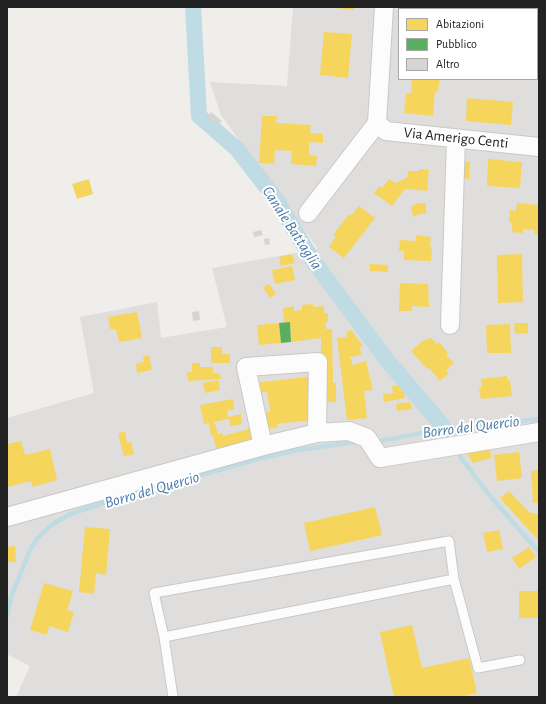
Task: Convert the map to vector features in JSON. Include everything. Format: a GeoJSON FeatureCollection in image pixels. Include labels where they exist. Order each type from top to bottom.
{"type":"FeatureCollection","features":[{"type":"Feature","properties":{"kind":"street"},"geometry":{"type":"LineString","coordinates":[[308,213],[377,122],[384,7]]}},
{"type":"Feature","properties":{"kind":"street","name":"Via Amerigo Centi"},"geometry":{"type":"LineString","coordinates":[[377,122],[386,131],[539,147]]}},
{"type":"Feature","properties":{"kind":"street"},"geometry":{"type":"LineString","coordinates":[[450,325],[456,139]]}},
{"type":"Feature","properties":{"kind":"street"},"geometry":{"type":"LineString","coordinates":[[263,446],[246,366],[318,362],[317,433]]}},
{"type":"Feature","properties":{"kind":"street"},"geometry":{"type":"LineString","coordinates":[[7,517],[263,446],[317,433],[349,430],[367,438],[380,458],[539,432]]}},
{"type":"Feature","properties":{"kind":"lane"},"geometry":{"type":"LineString","coordinates":[[173,697],[164,638],[154,593],[449,541],[454,579],[478,668],[520,660]]}},
{"type":"Feature","properties":{"kind":"lane"},"geometry":{"type":"LineString","coordinates":[[164,638],[454,579]]}},
{"type":"Feature","properties":{"kind":"shaded area"},"geometry":{"type":"Polygon","coordinates":[[[293,7],[539,7],[539,697],[16,697],[30,666],[7,654],[7,418],[94,393],[80,317],[157,302],[161,338],[227,327],[212,268],[318,249],[221,115],[210,82],[287,86],[293,7]]]}},
{"type":"Feature","properties":{"kind":"building: Abitazioni"},"geometry":{"type":"Polygon","coordinates":[[[354,7],[354,10],[336,8],[354,7]]]}},
{"type":"Feature","properties":{"kind":"building: Abitazioni"},"geometry":{"type":"Polygon","coordinates":[[[520,7],[538,7],[538,8],[520,7]]]}},
{"type":"Feature","properties":{"kind":"building: Abitazioni"},"geometry":{"type":"Polygon","coordinates":[[[324,32],[352,34],[348,78],[320,75],[324,32]]]}},
{"type":"Feature","properties":{"kind":"building: Abitazioni"},"geometry":{"type":"Polygon","coordinates":[[[412,80],[440,80],[438,92],[435,91],[433,116],[404,113],[406,93],[411,93],[412,80]]]}},
{"type":"Feature","properties":{"kind":"building: Abitazioni"},"geometry":{"type":"Polygon","coordinates":[[[467,98],[513,102],[511,125],[466,121],[467,98]]]}},
{"type":"Feature","properties":{"kind":"building: Abitazioni"},"geometry":{"type":"Polygon","coordinates":[[[262,116],[277,116],[276,123],[311,125],[310,133],[323,134],[323,143],[309,142],[309,155],[317,156],[316,166],[291,164],[292,151],[275,150],[274,164],[259,163],[262,116]]]}},
{"type":"Feature","properties":{"kind":"building: Abitazioni"},"geometry":{"type":"Polygon","coordinates":[[[488,159],[522,162],[520,188],[487,186],[488,159]]]}},
{"type":"Feature","properties":{"kind":"building: Abitazioni"},"geometry":{"type":"Polygon","coordinates":[[[462,161],[470,162],[469,179],[461,178],[462,161]]]}},
{"type":"Feature","properties":{"kind":"building: Abitazioni"},"geometry":{"type":"Polygon","coordinates":[[[419,169],[429,170],[427,191],[404,190],[392,206],[374,193],[379,186],[382,188],[389,179],[395,183],[407,178],[408,171],[419,171],[419,169]]]}},
{"type":"Feature","properties":{"kind":"building: Abitazioni"},"geometry":{"type":"Polygon","coordinates":[[[89,179],[93,194],[77,199],[72,184],[89,179]]]}},
{"type":"Feature","properties":{"kind":"building: Abitazioni"},"geometry":{"type":"Polygon","coordinates":[[[419,203],[426,203],[426,214],[419,214],[413,217],[411,206],[419,203]]]}},
{"type":"Feature","properties":{"kind":"building: Abitazioni"},"geometry":{"type":"Polygon","coordinates":[[[517,203],[539,205],[539,235],[534,234],[535,230],[523,229],[523,233],[512,232],[512,223],[509,222],[510,210],[516,211],[517,203]]]}},
{"type":"Feature","properties":{"kind":"building: Abitazioni"},"geometry":{"type":"Polygon","coordinates":[[[359,206],[375,218],[344,258],[329,247],[336,237],[333,235],[349,214],[351,216],[359,206]]]}},
{"type":"Feature","properties":{"kind":"building: Abitazioni"},"geometry":{"type":"Polygon","coordinates":[[[416,235],[431,237],[431,261],[404,260],[404,251],[399,251],[400,240],[416,241],[416,235]]]}},
{"type":"Feature","properties":{"kind":"building: Abitazioni"},"geometry":{"type":"Polygon","coordinates":[[[292,254],[295,263],[281,266],[279,257],[292,254]]]}},
{"type":"Feature","properties":{"kind":"building: Abitazioni"},"geometry":{"type":"Polygon","coordinates":[[[522,254],[523,302],[498,303],[497,255],[522,254]]]}},
{"type":"Feature","properties":{"kind":"building: Abitazioni"},"geometry":{"type":"Polygon","coordinates":[[[370,264],[388,265],[388,272],[370,271],[370,264]]]}},
{"type":"Feature","properties":{"kind":"building: Abitazioni"},"geometry":{"type":"Polygon","coordinates":[[[292,266],[295,280],[275,284],[272,270],[292,266]]]}},
{"type":"Feature","properties":{"kind":"building: Abitazioni"},"geometry":{"type":"Polygon","coordinates":[[[400,283],[428,284],[429,307],[412,306],[412,311],[399,311],[400,283]]]}},
{"type":"Feature","properties":{"kind":"building: Abitazioni"},"geometry":{"type":"Polygon","coordinates":[[[269,284],[276,294],[270,298],[263,287],[269,284]]]}},
{"type":"Feature","properties":{"kind":"building: Abitazioni"},"geometry":{"type":"Polygon","coordinates":[[[313,304],[313,307],[324,306],[324,313],[328,313],[326,329],[332,329],[333,383],[336,383],[336,402],[321,402],[321,338],[291,342],[290,322],[284,322],[283,308],[294,306],[294,311],[302,310],[302,305],[313,304]]]}},
{"type":"Feature","properties":{"kind":"building: Abitazioni"},"geometry":{"type":"Polygon","coordinates":[[[137,312],[142,338],[119,342],[116,329],[110,329],[108,317],[137,312]]]}},
{"type":"Feature","properties":{"kind":"building: Abitazioni"},"geometry":{"type":"Polygon","coordinates":[[[279,323],[281,343],[259,345],[257,325],[279,323]]]}},
{"type":"Feature","properties":{"kind":"building: Abitazioni"},"geometry":{"type":"Polygon","coordinates":[[[514,323],[528,323],[528,333],[515,334],[514,323]]]}},
{"type":"Feature","properties":{"kind":"building: Abitazioni"},"geometry":{"type":"Polygon","coordinates":[[[510,324],[511,353],[487,353],[486,325],[510,324]]]}},
{"type":"Feature","properties":{"kind":"building: Abitazioni"},"geometry":{"type":"Polygon","coordinates":[[[351,330],[363,346],[360,347],[361,355],[349,357],[349,359],[351,358],[352,365],[366,361],[373,390],[364,391],[367,418],[347,420],[337,338],[347,337],[346,333],[351,330]]]}},
{"type":"Feature","properties":{"kind":"building: Abitazioni"},"geometry":{"type":"Polygon","coordinates":[[[431,338],[437,344],[439,342],[448,353],[446,355],[454,363],[446,370],[449,373],[440,381],[411,351],[424,340],[431,338]]]}},
{"type":"Feature","properties":{"kind":"building: Abitazioni"},"geometry":{"type":"Polygon","coordinates":[[[211,347],[222,347],[222,354],[230,354],[230,363],[211,363],[211,347]]]}},
{"type":"Feature","properties":{"kind":"building: Abitazioni"},"geometry":{"type":"Polygon","coordinates":[[[149,355],[152,370],[137,373],[136,364],[144,362],[143,356],[149,355]]]}},
{"type":"Feature","properties":{"kind":"building: Abitazioni"},"geometry":{"type":"Polygon","coordinates":[[[192,363],[200,363],[200,367],[213,367],[213,373],[220,374],[221,379],[188,381],[187,372],[192,372],[192,363]]]}},
{"type":"Feature","properties":{"kind":"building: Abitazioni"},"geometry":{"type":"Polygon","coordinates":[[[313,376],[313,420],[277,424],[277,428],[267,429],[261,413],[270,412],[267,392],[257,393],[255,383],[313,376]]]}},
{"type":"Feature","properties":{"kind":"building: Abitazioni"},"geometry":{"type":"Polygon","coordinates":[[[507,376],[507,380],[510,380],[512,396],[481,399],[479,388],[482,388],[481,379],[507,376]]]}},
{"type":"Feature","properties":{"kind":"building: Abitazioni"},"geometry":{"type":"Polygon","coordinates":[[[218,380],[220,390],[205,393],[203,383],[218,380]]]}},
{"type":"Feature","properties":{"kind":"building: Abitazioni"},"geometry":{"type":"Polygon","coordinates":[[[403,385],[405,398],[384,402],[383,394],[393,393],[392,386],[403,385]]]}},
{"type":"Feature","properties":{"kind":"building: Abitazioni"},"geometry":{"type":"Polygon","coordinates":[[[233,399],[234,409],[227,411],[228,417],[241,414],[242,424],[230,426],[229,419],[214,422],[218,434],[222,433],[223,436],[252,428],[256,445],[229,452],[227,446],[216,448],[213,435],[211,436],[209,423],[204,424],[200,405],[233,399]]]}},
{"type":"Feature","properties":{"kind":"building: Abitazioni"},"geometry":{"type":"Polygon","coordinates":[[[410,402],[412,409],[397,411],[396,404],[410,402]]]}},
{"type":"Feature","properties":{"kind":"building: Abitazioni"},"geometry":{"type":"Polygon","coordinates":[[[125,432],[127,443],[131,442],[134,454],[124,456],[118,433],[125,432]]]}},
{"type":"Feature","properties":{"kind":"building: Abitazioni"},"geometry":{"type":"Polygon","coordinates":[[[21,441],[25,455],[50,449],[57,480],[33,487],[31,481],[7,487],[7,444],[21,441]]]}},
{"type":"Feature","properties":{"kind":"building: Abitazioni"},"geometry":{"type":"Polygon","coordinates":[[[490,447],[491,458],[473,463],[465,450],[490,447]]]}},
{"type":"Feature","properties":{"kind":"building: Abitazioni"},"geometry":{"type":"Polygon","coordinates":[[[519,452],[522,478],[497,481],[494,455],[519,452]]]}},
{"type":"Feature","properties":{"kind":"building: Abitazioni"},"geometry":{"type":"Polygon","coordinates":[[[539,470],[539,503],[533,503],[531,471],[539,470]]]}},
{"type":"Feature","properties":{"kind":"building: Abitazioni"},"geometry":{"type":"Polygon","coordinates":[[[509,491],[530,513],[539,514],[539,541],[500,498],[509,491]]]}},
{"type":"Feature","properties":{"kind":"building: Abitazioni"},"geometry":{"type":"Polygon","coordinates":[[[375,507],[382,535],[310,551],[304,523],[375,507]]]}},
{"type":"Feature","properties":{"kind":"building: Abitazioni"},"geometry":{"type":"Polygon","coordinates":[[[85,527],[110,529],[106,575],[96,573],[94,594],[79,592],[85,527]]]}},
{"type":"Feature","properties":{"kind":"building: Abitazioni"},"geometry":{"type":"Polygon","coordinates":[[[499,530],[503,549],[487,552],[483,533],[499,530]]]}},
{"type":"Feature","properties":{"kind":"building: Abitazioni"},"geometry":{"type":"Polygon","coordinates":[[[15,546],[16,562],[7,562],[7,547],[15,546]]]}},
{"type":"Feature","properties":{"kind":"building: Abitazioni"},"geometry":{"type":"Polygon","coordinates":[[[529,547],[536,557],[519,569],[512,558],[529,547]]]}},
{"type":"Feature","properties":{"kind":"building: Abitazioni"},"geometry":{"type":"Polygon","coordinates":[[[44,583],[73,591],[67,610],[74,612],[68,632],[49,626],[47,635],[30,630],[44,583]]]}},
{"type":"Feature","properties":{"kind":"building: Abitazioni"},"geometry":{"type":"Polygon","coordinates":[[[519,591],[539,591],[539,618],[519,618],[519,591]]]}},
{"type":"Feature","properties":{"kind":"building: Abitazioni"},"geometry":{"type":"Polygon","coordinates":[[[412,625],[422,668],[469,658],[477,693],[460,697],[394,697],[380,632],[412,625]]]}},
{"type":"Feature","properties":{"kind":"building: Pubblico"},"geometry":{"type":"Polygon","coordinates":[[[290,322],[291,342],[281,343],[279,323],[290,322]]]}},
{"type":"Feature","properties":{"kind":"building: Altro"},"geometry":{"type":"Polygon","coordinates":[[[211,112],[222,121],[218,125],[207,117],[211,112]]]}},
{"type":"Feature","properties":{"kind":"building: Altro"},"geometry":{"type":"Polygon","coordinates":[[[261,230],[263,235],[254,237],[253,232],[261,230]]]}},
{"type":"Feature","properties":{"kind":"building: Altro"},"geometry":{"type":"Polygon","coordinates":[[[269,238],[270,244],[265,245],[264,239],[269,238]]]}},
{"type":"Feature","properties":{"kind":"building: Altro"},"geometry":{"type":"Polygon","coordinates":[[[199,311],[200,320],[193,321],[192,312],[199,311]]]}},
{"type":"Feature","properties":{"kind":"waterway","name":"Canale Battaglia"},"geometry":{"type":"LineString","coordinates":[[193,7],[199,116],[237,149],[278,202],[312,259],[386,359],[447,431]]}},
{"type":"Feature","properties":{"kind":"waterway","name":"Borro del Quercio"},"geometry":{"type":"LineString","coordinates":[[380,441],[423,433],[539,419]]}},
{"type":"Feature","properties":{"kind":"waterway","name":"Borro del Quercio"},"geometry":{"type":"LineString","coordinates":[[7,616],[11,597],[30,550],[37,539],[50,526],[70,514],[113,500],[258,459],[298,450],[356,442]]}},
{"type":"Feature","properties":{"kind":"waterway"},"geometry":{"type":"LineString","coordinates":[[457,450],[461,458],[490,496],[539,552]]}}]}
